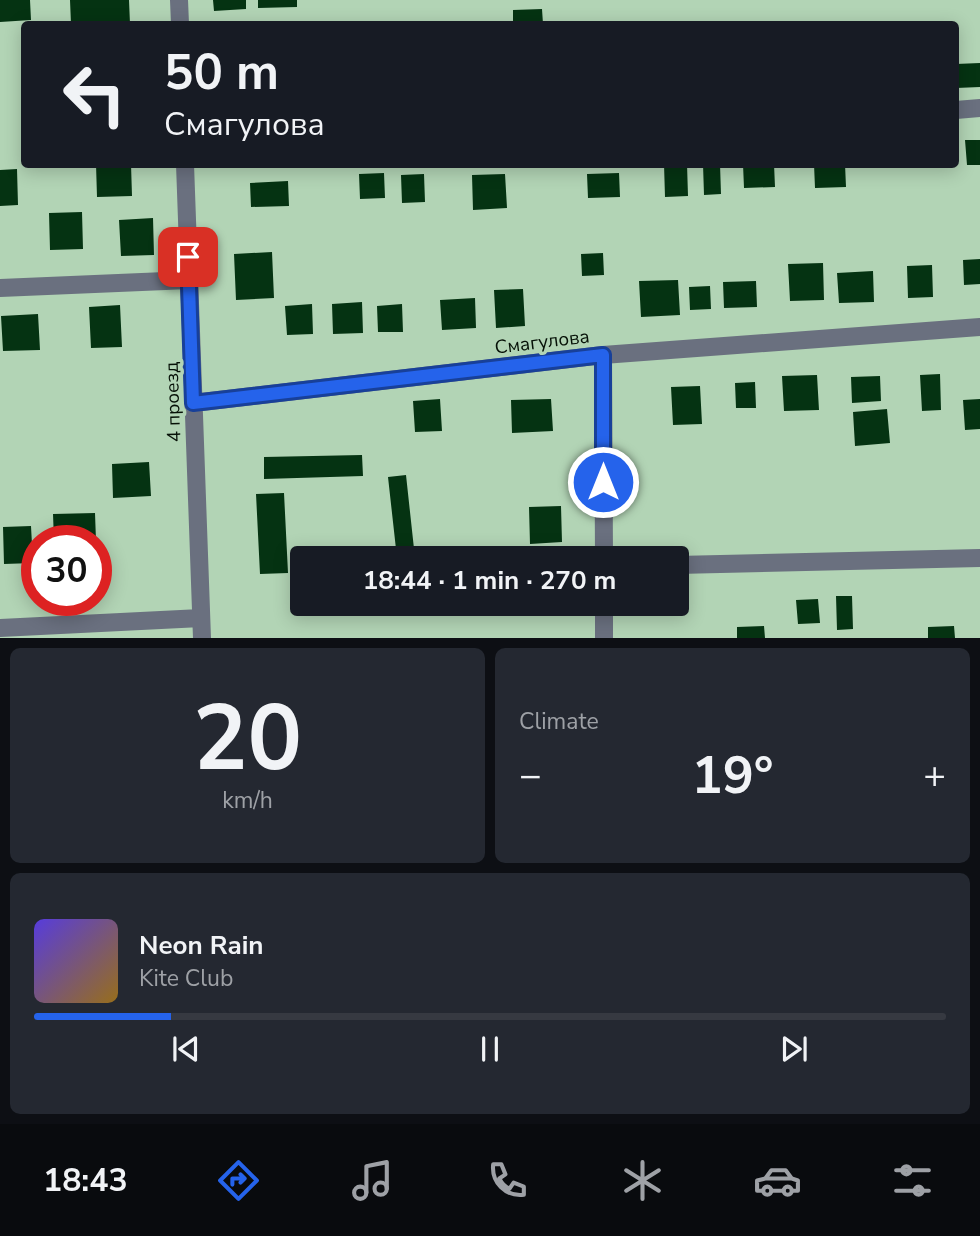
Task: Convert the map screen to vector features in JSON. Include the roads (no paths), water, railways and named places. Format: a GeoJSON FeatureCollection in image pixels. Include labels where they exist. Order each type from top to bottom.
{"type":"FeatureCollection","features":[{"type":"Feature","properties":{"kind":"street"},"geometry":{"type":"LineString","coordinates":[[179,0],[180,21]]}},
{"type":"Feature","properties":{"kind":"street"},"geometry":{"type":"LineString","coordinates":[[959,110],[980,108]]}},
{"type":"Feature","properties":{"kind":"street","name":"4 проезд"},"geometry":{"type":"LineString","coordinates":[[185,168],[202,638]]}},
{"type":"Feature","properties":{"kind":"street"},"geometry":{"type":"LineString","coordinates":[[0,288],[189,280]]}},
{"type":"Feature","properties":{"kind":"street","name":"Смагулова"},"geometry":{"type":"LineString","coordinates":[[193,403],[603,355],[980,327]]}},
{"type":"Feature","properties":{"kind":"street"},"geometry":{"type":"LineString","coordinates":[[603,355],[604,546]]}},
{"type":"Feature","properties":{"kind":"street"},"geometry":{"type":"LineString","coordinates":[[689,565],[980,558]]}},
{"type":"Feature","properties":{"kind":"street"},"geometry":{"type":"LineString","coordinates":[[604,616],[604,638]]}},
{"type":"Feature","properties":{"kind":"street"},"geometry":{"type":"LineString","coordinates":[[0,628],[201,618]]}}]}
